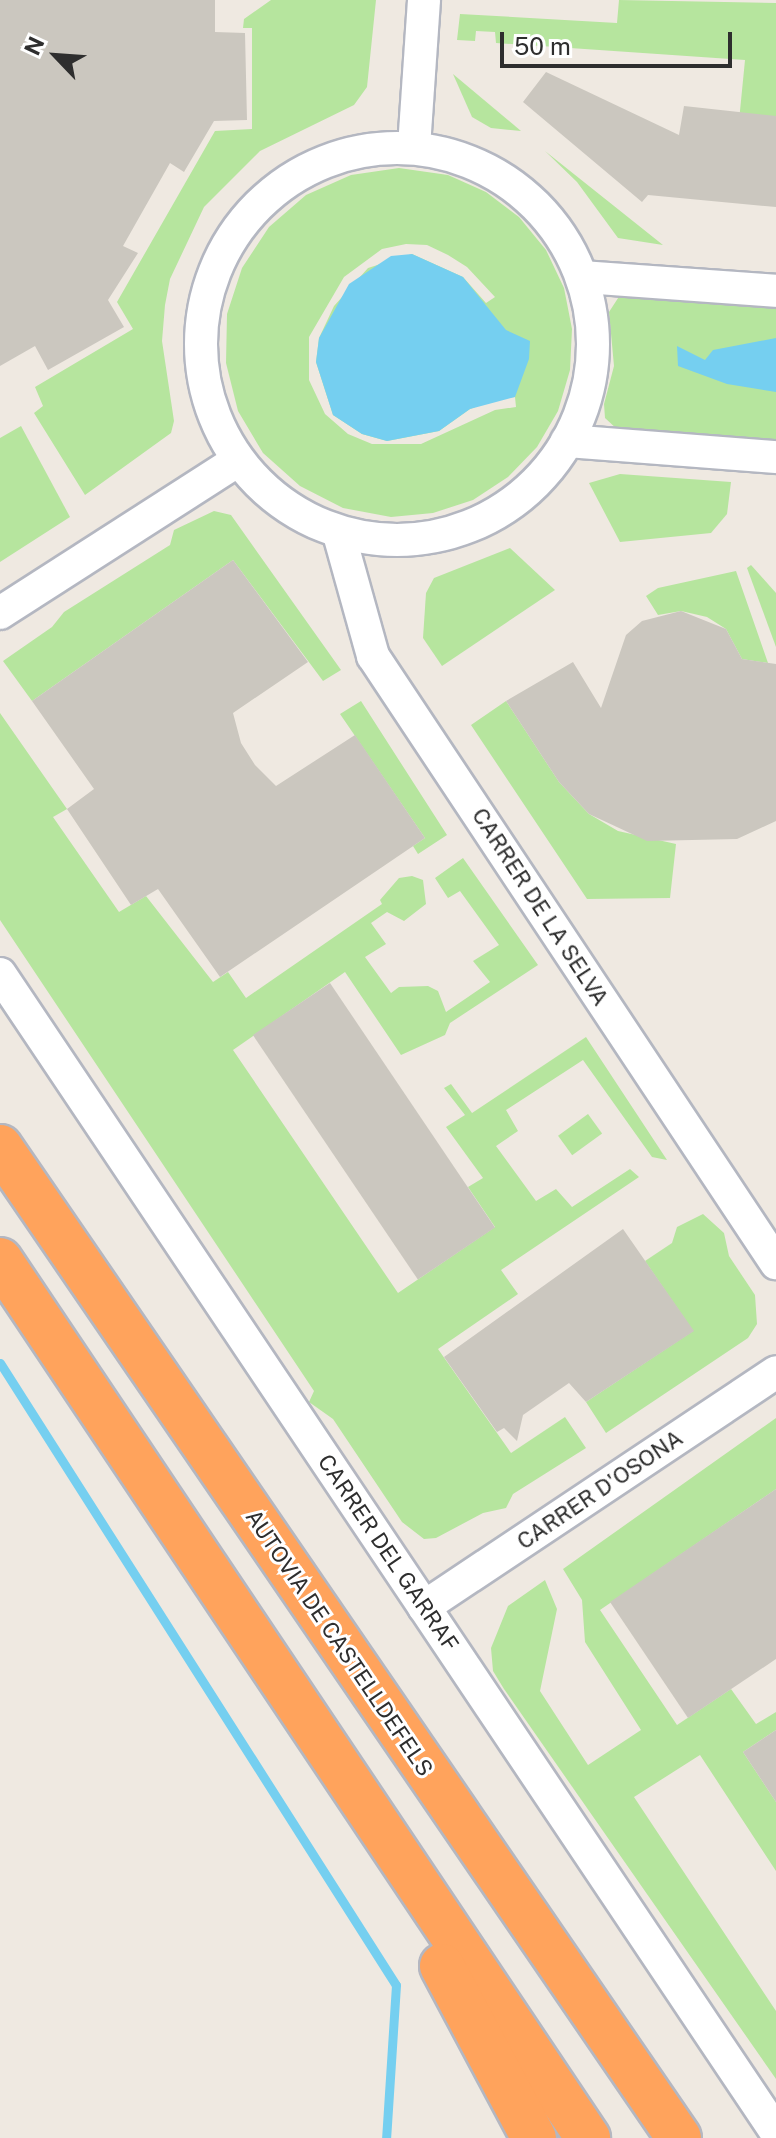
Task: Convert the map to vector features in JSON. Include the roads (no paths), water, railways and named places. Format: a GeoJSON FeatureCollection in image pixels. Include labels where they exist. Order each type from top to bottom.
{"type":"FeatureCollection","features":[{"type":"Feature","properties":{"kind":"highway","name":"AUTOVIA DE CASTELLDEFELS"},"geometry":{"type":"LineString","coordinates":[[0,1147],[679,2138]]}},
{"type":"Feature","properties":{"kind":"highway"},"geometry":{"type":"LineString","coordinates":[[0,1260],[588,2138]]}},
{"type":"Feature","properties":{"kind":"highway"},"geometry":{"type":"LineString","coordinates":[[313,1729],[534,2138]]}},
{"type":"Feature","properties":{"kind":"street"},"geometry":{"type":"LineString","coordinates":[[414,147],[424,0]]}},
{"type":"Feature","properties":{"kind":"street"},"geometry":{"type":"LineString","coordinates":[[414,147],[469,160],[517,188],[557,228],[583,277],[593,332],[589,389],[567,441],[535,483],[481,520],[445,535],[392,540],[339,534],[267,491],[238,460],[212,410],[201,355],[206,299],[226,247],[261,202],[319,165],[358,151],[414,147]]}},
{"type":"Feature","properties":{"kind":"street"},"geometry":{"type":"LineString","coordinates":[[583,277],[776,291]]}},
{"type":"Feature","properties":{"kind":"street"},"geometry":{"type":"LineString","coordinates":[[567,441],[776,457]]}},
{"type":"Feature","properties":{"kind":"street"},"geometry":{"type":"LineString","coordinates":[[0,613],[238,460]]}},
{"type":"Feature","properties":{"kind":"street","name":"CARRER DE LA SELVA"},"geometry":{"type":"LineString","coordinates":[[339,534],[373,656],[776,1263]]}},
{"type":"Feature","properties":{"kind":"street","name":"CARRER DEL GARRAF"},"geometry":{"type":"LineString","coordinates":[[0,974],[776,2132]]}},
{"type":"Feature","properties":{"kind":"street","name":"CARRER D'OSONA"},"geometry":{"type":"LineString","coordinates":[[424,1607],[776,1372]]}},
{"type":"Feature","properties":{"kind":"water"},"geometry":{"type":"Polygon","coordinates":[[[412,254],[463,277],[506,330],[530,341],[529,359],[515,397],[470,409],[439,431],[387,441],[362,434],[333,415],[316,362],[319,338],[349,284],[391,256],[412,254]]]}},
{"type":"Feature","properties":{"kind":"water"},"geometry":{"type":"Polygon","coordinates":[[[776,338],[776,392],[727,384],[678,366],[677,346],[705,360],[713,350],[776,338]]]}},
{"type":"Feature","properties":{"kind":"waterway"},"geometry":{"type":"LineString","coordinates":[[0,1363],[396,1985],[386,2138]]}}]}
